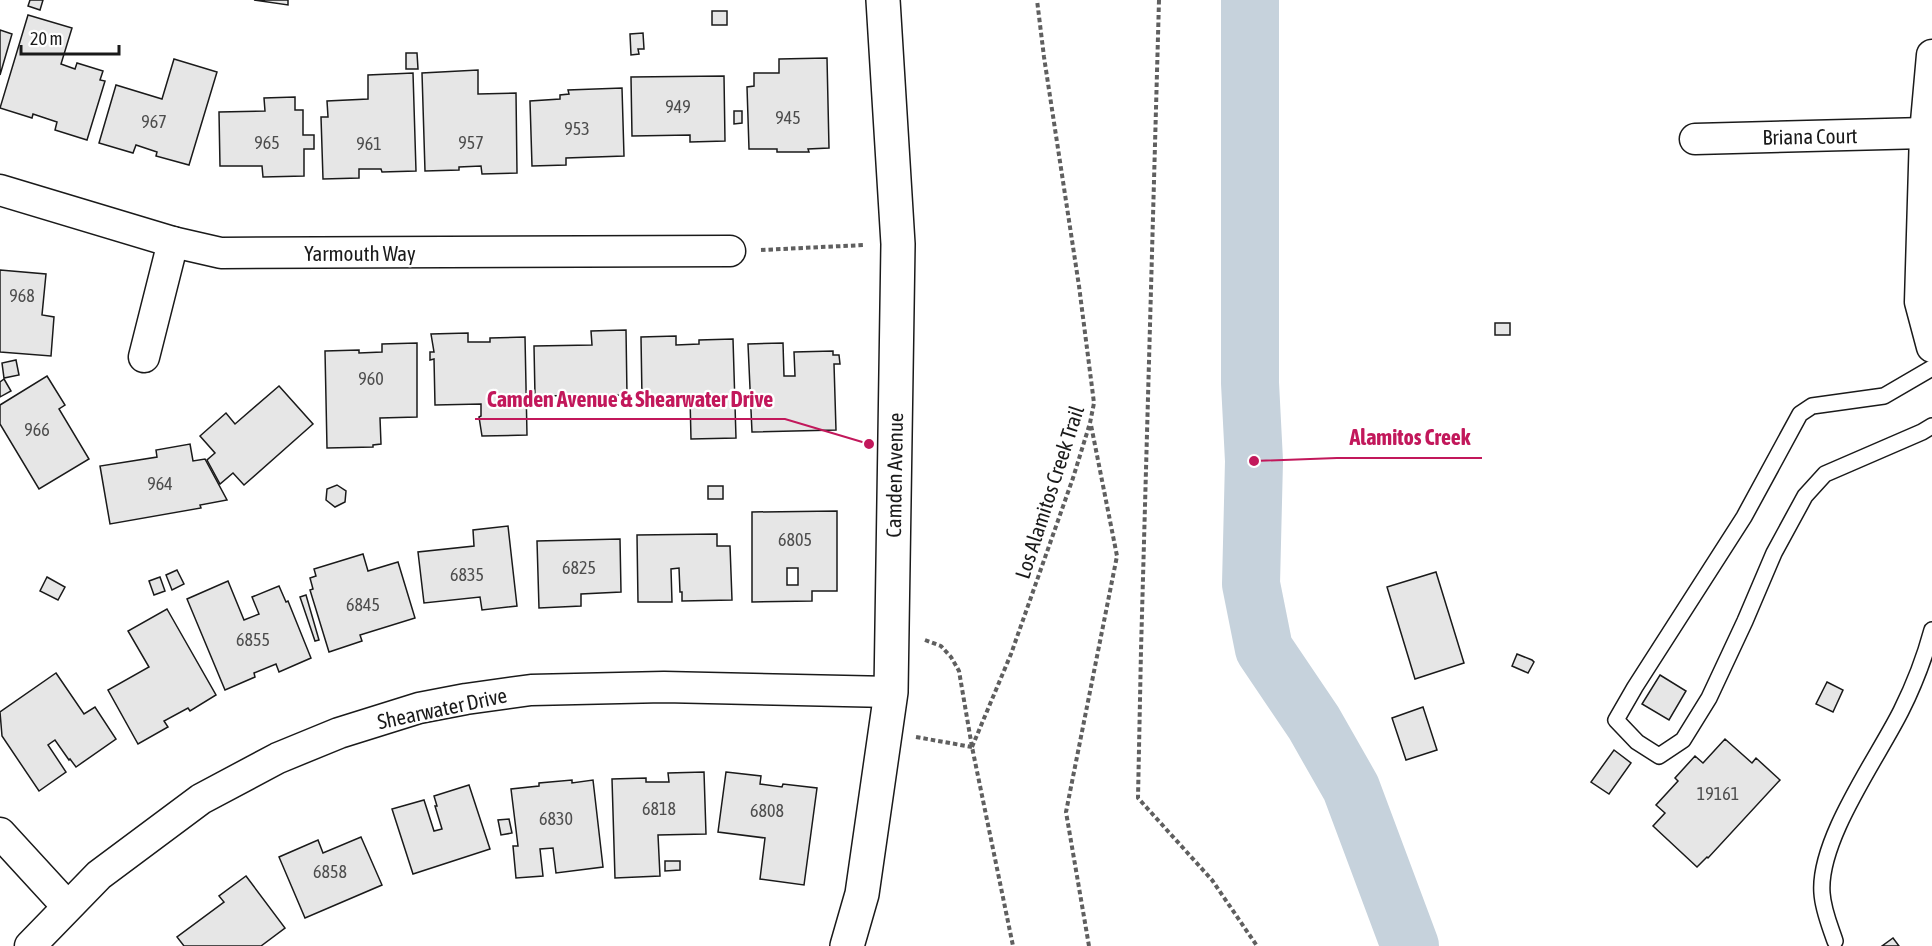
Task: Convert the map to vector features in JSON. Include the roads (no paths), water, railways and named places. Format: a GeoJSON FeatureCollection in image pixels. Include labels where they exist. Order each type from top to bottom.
{"type":"FeatureCollection","features":[{"type":"Feature","properties":{"kind":"street","name":"Camden Avenue"},"geometry":{"type":"LineString","coordinates":[[847,946],[862,894],[891,692],[898,243],[884,0]]}},
{"type":"Feature","properties":{"kind":"street"},"geometry":{"type":"LineString","coordinates":[[1932,55],[1925,133],[1920,302],[1932,347]]}},
{"type":"Feature","properties":{"kind":"street","name":"Briana Court"},"geometry":{"type":"LineString","coordinates":[[1695,139],[1925,133]]}},
{"type":"Feature","properties":{"kind":"street","name":"Yarmouth Way"},"geometry":{"type":"LineString","coordinates":[[0,190],[173,242],[221,253],[730,251]]}},
{"type":"Feature","properties":{"kind":"street"},"geometry":{"type":"LineString","coordinates":[[144,357],[173,242]]}},
{"type":"Feature","properties":{"kind":"street","name":"Shearwater Drive"},"geometry":{"type":"LineString","coordinates":[[30,946],[99,875],[201,799],[278,758],[339,734],[419,708],[531,690],[664,687],[891,692]]}},
{"type":"Feature","properties":{"kind":"street"},"geometry":{"type":"LineString","coordinates":[[0,833],[67,906]]}},
{"type":"Feature","properties":{"kind":"lane"},"geometry":{"type":"LineString","coordinates":[[1932,368],[1884,396],[1812,406],[1800,414],[1744,517],[1616,720],[1637,742],[1659,756],[1683,740],[1709,698],[1774,553],[1805,496],[1825,474],[1932,426]]}},
{"type":"Feature","properties":{"kind":"lane"},"geometry":{"type":"LineString","coordinates":[[1836,941],[1826,916],[1821,893],[1823,873],[1831,842],[1902,710],[1932,630]]}},
{"type":"Feature","properties":{"kind":"waterway"},"geometry":{"type":"LineString","coordinates":[[1250,0],[1250,383],[1254,461],[1251,584],[1264,649],[1314,723],[1351,788],[1410,946]]}},
{"type":"Feature","properties":{"kind":"place","name":"Camden Avenue & Shearwater Drive"},"geometry":{"type":"Point","coordinates":[869,444]}},
{"type":"Feature","properties":{"kind":"place","name":"Alamitos Creek"},"geometry":{"type":"Point","coordinates":[1254,461]}}]}
